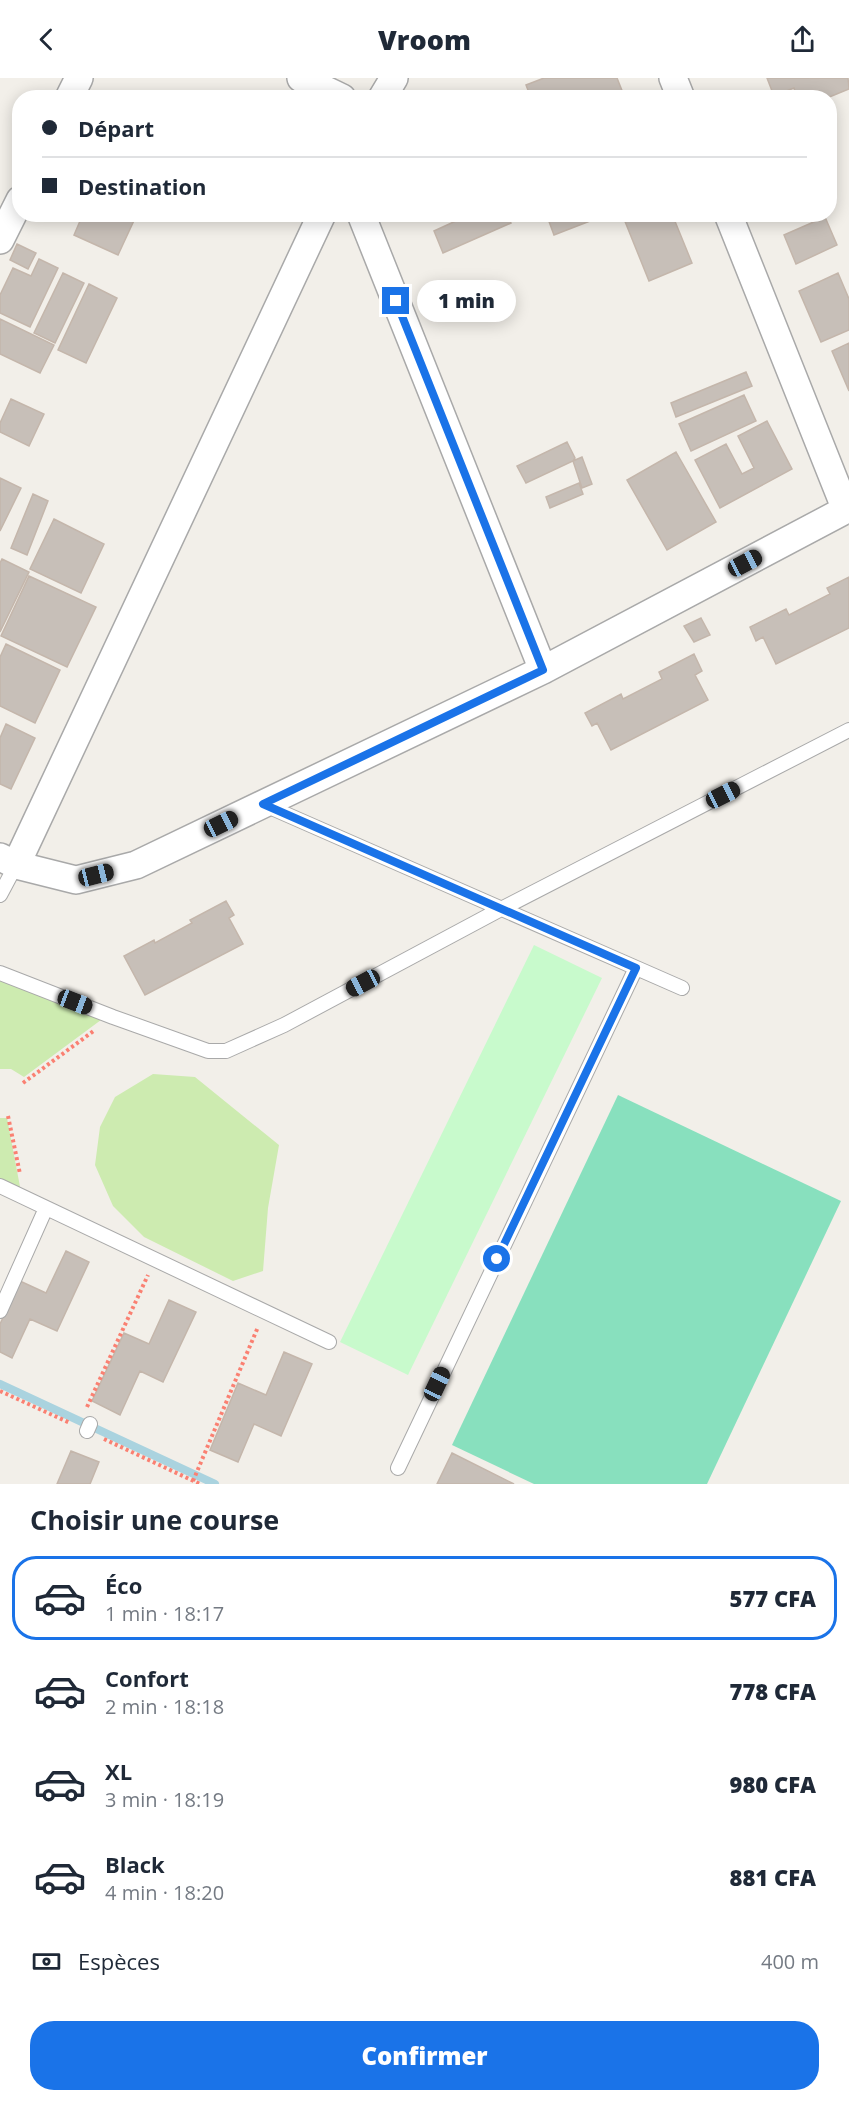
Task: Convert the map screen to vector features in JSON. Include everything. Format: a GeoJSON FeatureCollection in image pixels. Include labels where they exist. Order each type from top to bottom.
{"type":"FeatureCollection","features":[{"type":"Feature","properties":{"kind":"street"},"geometry":{"type":"LineString","coordinates":[[301,78],[326,90]]}},
{"type":"Feature","properties":{"kind":"street"},"geometry":{"type":"LineString","coordinates":[[0,240],[12,216]]}},
{"type":"Feature","properties":{"kind":"street"},"geometry":{"type":"LineString","coordinates":[[318,222],[8,861],[76,880],[136,865],[543,670],[847,509],[731,222]]}},
{"type":"Feature","properties":{"kind":"street"},"geometry":{"type":"LineString","coordinates":[[364,222],[543,670]]}},
{"type":"Feature","properties":{"kind":"lane"},"geometry":{"type":"LineString","coordinates":[[0,973],[208,1051],[226,1051],[284,1025],[501,909],[849,730]]}},
{"type":"Feature","properties":{"kind":"lane"},"geometry":{"type":"LineString","coordinates":[[263,804],[682,988]]}},
{"type":"Feature","properties":{"kind":"lane"},"geometry":{"type":"LineString","coordinates":[[0,895],[8,861]]}},
{"type":"Feature","properties":{"kind":"lane"},"geometry":{"type":"LineString","coordinates":[[398,1468],[636,968]]}},
{"type":"Feature","properties":{"kind":"lane"},"geometry":{"type":"LineString","coordinates":[[0,1186],[329,1342]]}},
{"type":"Feature","properties":{"kind":"lane"},"geometry":{"type":"LineString","coordinates":[[0,1311],[46,1208]]}},
{"type":"Feature","properties":{"kind":"path"},"geometry":{"type":"LineString","coordinates":[[23,1083],[113,1017]]}},
{"type":"Feature","properties":{"kind":"path"},"geometry":{"type":"LineString","coordinates":[[8,1116],[24,1197]]}},
{"type":"Feature","properties":{"kind":"path"},"geometry":{"type":"LineString","coordinates":[[87,1409],[156,1258]]}},
{"type":"Feature","properties":{"kind":"path"},"geometry":{"type":"LineString","coordinates":[[195,1477],[265,1311]]}},
{"type":"Feature","properties":{"kind":"green space"},"geometry":{"type":"Polygon","coordinates":[[[534,945],[602,978],[408,1375],[340,1342],[534,945]]]}},
{"type":"Feature","properties":{"kind":"green space"},"geometry":{"type":"Polygon","coordinates":[[[0,977],[105,1017],[24,1077],[11,1069],[0,1069],[0,977]]]}},
{"type":"Feature","properties":{"kind":"green space"},"geometry":{"type":"Polygon","coordinates":[[[153,1074],[195,1077],[279,1145],[268,1208],[263,1271],[233,1281],[144,1237],[113,1206],[95,1165],[100,1127],[115,1097],[153,1074]]]}},
{"type":"Feature","properties":{"kind":"green space"},"geometry":{"type":"Polygon","coordinates":[[[618,1095],[841,1201],[707,1484],[534,1484],[452,1445],[618,1095]]]}},
{"type":"Feature","properties":{"kind":"green space"},"geometry":{"type":"Polygon","coordinates":[[[0,1118],[7,1118],[21,1192],[0,1182],[0,1118]]]}},
{"type":"Feature","properties":{"kind":"building"},"geometry":{"type":"Polygon","coordinates":[[[544,78],[617,78],[622,90],[528,90],[526,85],[544,78]]]}},
{"type":"Feature","properties":{"kind":"building"},"geometry":{"type":"Polygon","coordinates":[[[767,78],[848,78],[849,89],[837,94],[837,90],[795,90],[794,88],[772,90],[767,78]]]}},
{"type":"Feature","properties":{"kind":"building"},"geometry":{"type":"Polygon","coordinates":[[[80,222],[133,222],[118,255],[74,235],[80,222]]]}},
{"type":"Feature","properties":{"kind":"building"},"geometry":{"type":"Polygon","coordinates":[[[454,222],[511,223],[443,253],[434,231],[454,222]]]}},
{"type":"Feature","properties":{"kind":"building"},"geometry":{"type":"Polygon","coordinates":[[[549,222],[587,222],[554,235],[549,222]]]}},
{"type":"Feature","properties":{"kind":"building"},"geometry":{"type":"Polygon","coordinates":[[[625,222],[675,222],[692,263],[649,281],[625,222]]]}},
{"type":"Feature","properties":{"kind":"building"},"geometry":{"type":"Polygon","coordinates":[[[814,222],[827,222],[837,245],[796,264],[784,235],[814,222]]]}},
{"type":"Feature","properties":{"kind":"building"},"geometry":{"type":"Polygon","coordinates":[[[17,244],[36,253],[28,269],[10,260],[17,244]]]}},
{"type":"Feature","properties":{"kind":"building"},"geometry":{"type":"Polygon","coordinates":[[[39,259],[58,268],[30,327],[0,313],[0,295],[13,268],[31,276],[39,259]]]}},
{"type":"Feature","properties":{"kind":"building"},"geometry":{"type":"Polygon","coordinates":[[[63,273],[84,283],[55,343],[34,333],[63,273]]]}},
{"type":"Feature","properties":{"kind":"building"},"geometry":{"type":"Polygon","coordinates":[[[838,273],[849,299],[849,330],[821,342],[799,291],[838,273]]]}},
{"type":"Feature","properties":{"kind":"building"},"geometry":{"type":"Polygon","coordinates":[[[89,284],[117,298],[86,363],[58,350],[89,284]]]}},
{"type":"Feature","properties":{"kind":"building"},"geometry":{"type":"Polygon","coordinates":[[[0,319],[54,345],[40,373],[0,354],[0,319]]]}},
{"type":"Feature","properties":{"kind":"building"},"geometry":{"type":"Polygon","coordinates":[[[849,343],[849,391],[832,351],[849,343]]]}},
{"type":"Feature","properties":{"kind":"building"},"geometry":{"type":"Polygon","coordinates":[[[746,372],[752,386],[676,417],[671,403],[746,372]]]}},
{"type":"Feature","properties":{"kind":"building"},"geometry":{"type":"Polygon","coordinates":[[[744,395],[756,421],[691,451],[679,424],[744,395]]]}},
{"type":"Feature","properties":{"kind":"building"},"geometry":{"type":"Polygon","coordinates":[[[11,399],[44,414],[29,446],[0,432],[0,423],[11,399]]]}},
{"type":"Feature","properties":{"kind":"building"},"geometry":{"type":"Polygon","coordinates":[[[767,421],[792,469],[720,508],[695,460],[726,444],[742,474],[754,468],[738,436],[767,421]]]}},
{"type":"Feature","properties":{"kind":"building"},"geometry":{"type":"Polygon","coordinates":[[[567,442],[575,458],[573,461],[526,483],[517,466],[567,442]]]}},
{"type":"Feature","properties":{"kind":"building"},"geometry":{"type":"Polygon","coordinates":[[[676,452],[716,522],[667,550],[627,480],[676,452]]]}},
{"type":"Feature","properties":{"kind":"building"},"geometry":{"type":"Polygon","coordinates":[[[582,457],[592,484],[582,488],[573,461],[582,457]]]}},
{"type":"Feature","properties":{"kind":"building"},"geometry":{"type":"Polygon","coordinates":[[[0,478],[21,488],[0,531],[0,478]]]}},
{"type":"Feature","properties":{"kind":"building"},"geometry":{"type":"Polygon","coordinates":[[[579,483],[583,494],[550,508],[546,497],[579,483]]]}},
{"type":"Feature","properties":{"kind":"building"},"geometry":{"type":"Polygon","coordinates":[[[33,494],[48,501],[27,555],[11,548],[33,494]]]}},
{"type":"Feature","properties":{"kind":"building"},"geometry":{"type":"Polygon","coordinates":[[[54,519],[104,544],[81,593],[30,569],[54,519]]]}},
{"type":"Feature","properties":{"kind":"building"},"geometry":{"type":"Polygon","coordinates":[[[2,559],[29,572],[0,632],[0,563],[2,559]]]}},
{"type":"Feature","properties":{"kind":"building"},"geometry":{"type":"Polygon","coordinates":[[[29,576],[96,607],[67,667],[1,636],[29,576]]]}},
{"type":"Feature","properties":{"kind":"building"},"geometry":{"type":"Polygon","coordinates":[[[849,577],[849,628],[776,664],[763,637],[756,641],[750,627],[786,609],[789,615],[830,594],[827,588],[849,577]]]}},
{"type":"Feature","properties":{"kind":"building"},"geometry":{"type":"Polygon","coordinates":[[[701,618],[710,635],[694,642],[684,626],[701,618]]]}},
{"type":"Feature","properties":{"kind":"building"},"geometry":{"type":"Polygon","coordinates":[[[6,644],[60,670],[35,723],[0,706],[0,657],[6,644]]]}},
{"type":"Feature","properties":{"kind":"building"},"geometry":{"type":"Polygon","coordinates":[[[694,654],[702,671],[695,675],[708,700],[611,750],[597,723],[592,726],[585,713],[621,694],[623,699],[662,679],[659,672],[694,654]]]}},
{"type":"Feature","properties":{"kind":"building"},"geometry":{"type":"Polygon","coordinates":[[[6,724],[35,738],[11,789],[0,784],[0,738],[6,724]]]}},
{"type":"Feature","properties":{"kind":"building"},"geometry":{"type":"Polygon","coordinates":[[[226,901],[234,915],[229,918],[243,944],[145,995],[124,956],[154,940],[155,943],[192,923],[190,920],[226,901]]]}},
{"type":"Feature","properties":{"kind":"building"},"geometry":{"type":"Polygon","coordinates":[[[66,1251],[89,1262],[57,1331],[30,1319],[12,1358],[0,1352],[0,1324],[20,1281],[46,1293],[66,1251]]]}},
{"type":"Feature","properties":{"kind":"building"},"geometry":{"type":"Polygon","coordinates":[[[169,1300],[196,1312],[163,1382],[140,1371],[120,1415],[92,1401],[124,1333],[149,1344],[169,1300]]]}},
{"type":"Feature","properties":{"kind":"building"},"geometry":{"type":"Polygon","coordinates":[[[284,1352],[312,1364],[281,1436],[254,1424],[238,1462],[210,1450],[238,1383],[266,1395],[284,1352]]]}},
{"type":"Feature","properties":{"kind":"building"},"geometry":{"type":"Polygon","coordinates":[[[71,1451],[99,1462],[90,1484],[57,1484],[71,1451]]]}},
{"type":"Feature","properties":{"kind":"building"},"geometry":{"type":"Polygon","coordinates":[[[452,1453],[514,1484],[437,1484],[452,1453]]]}},
{"type":"Feature","properties":{"kind":"waterway"},"geometry":{"type":"LineString","coordinates":[[0,1384],[215,1484]]}},
{"type":"Feature","properties":{"kind":"route"},"geometry":{"type":"LineString","coordinates":[[396,301],[543,670],[263,804],[636,968],[497,1259]]}}]}
